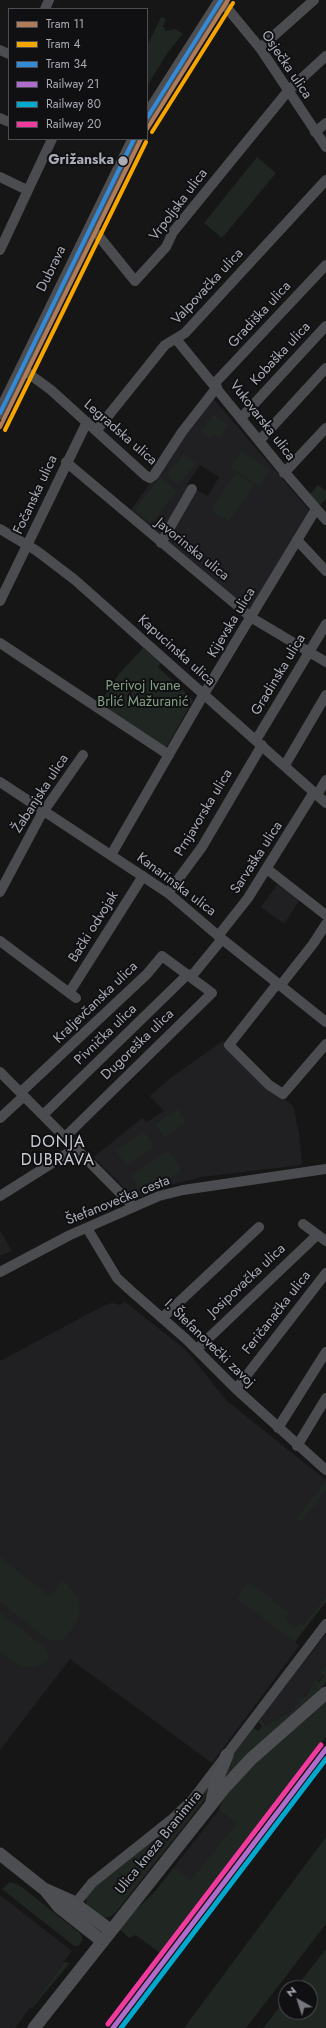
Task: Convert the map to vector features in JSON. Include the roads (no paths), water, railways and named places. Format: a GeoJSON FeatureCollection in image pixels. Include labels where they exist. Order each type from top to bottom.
{"type":"FeatureCollection","features":[{"type":"Feature","properties":{"kind":"main road"},"geometry":{"type":"LineString","coordinates":[[148,114],[220,1]]}},
{"type":"Feature","properties":{"kind":"main road","name":"Dubrava"},"geometry":{"type":"LineString","coordinates":[[0,412],[133,140]]}},
{"type":"Feature","properties":{"kind":"main road","name":"Ulica kneza Branimira"},"geometry":{"type":"LineString","coordinates":[[34,2028],[212,1803],[247,1764],[326,1693]]}},
{"type":"Feature","properties":{"kind":"main road"},"geometry":{"type":"LineString","coordinates":[[212,1803],[216,1782],[227,1755]]}},
{"type":"Feature","properties":{"kind":"main road"},"geometry":{"type":"LineString","coordinates":[[0,1854],[44,1889],[59,1907],[102,1941]]}},
{"type":"Feature","properties":{"kind":"main road"},"geometry":{"type":"LineString","coordinates":[[44,1889],[75,1904],[110,1930]]}},
{"type":"Feature","properties":{"kind":"street"},"geometry":{"type":"LineString","coordinates":[[260,48],[314,0]]}},
{"type":"Feature","properties":{"kind":"street","name":"Osječka ulica"},"geometry":{"type":"LineString","coordinates":[[220,1],[260,48],[326,147]]}},
{"type":"Feature","properties":{"kind":"street"},"geometry":{"type":"LineString","coordinates":[[288,91],[326,56]]}},
{"type":"Feature","properties":{"kind":"street","name":"Vrpoljska ulica"},"geometry":{"type":"LineString","coordinates":[[89,228],[97,234],[134,281],[166,247],[174,232],[288,91]]}},
{"type":"Feature","properties":{"kind":"street"},"geometry":{"type":"LineString","coordinates":[[315,132],[326,123]]}},
{"type":"Feature","properties":{"kind":"street"},"geometry":{"type":"LineString","coordinates":[[0,250],[3,236],[27,190],[48,140]]}},
{"type":"Feature","properties":{"kind":"street"},"geometry":{"type":"LineString","coordinates":[[0,177],[27,190]]}},
{"type":"Feature","properties":{"kind":"street","name":"Valpovačka ulica"},"geometry":{"type":"LineString","coordinates":[[96,431],[165,345],[176,339],[190,327],[326,180]]}},
{"type":"Feature","properties":{"kind":"street","name":"Gradiška ulica"},"geometry":{"type":"LineString","coordinates":[[215,386],[326,265]]}},
{"type":"Feature","properties":{"kind":"street","name":"Kobaška ulica"},"geometry":{"type":"LineString","coordinates":[[241,418],[326,326]]}},
{"type":"Feature","properties":{"kind":"street","name":"Vukovarska ulica"},"geometry":{"type":"LineString","coordinates":[[176,339],[284,472],[320,508],[326,520]]}},
{"type":"Feature","properties":{"kind":"street","name":"Legradska ulica"},"geometry":{"type":"LineString","coordinates":[[22,368],[41,382],[150,478],[215,386]]}},
{"type":"Feature","properties":{"kind":"street"},"geometry":{"type":"LineString","coordinates":[[259,441],[326,368]]}},
{"type":"Feature","properties":{"kind":"street","name":"Fočanska ulica"},"geometry":{"type":"LineString","coordinates":[[0,602],[66,462],[87,422]]}},
{"type":"Feature","properties":{"kind":"street"},"geometry":{"type":"LineString","coordinates":[[284,472],[326,428]]}},
{"type":"Feature","properties":{"kind":"street","name":"Javorinska ulica"},"geometry":{"type":"LineString","coordinates":[[66,462],[252,618],[326,662]]}},
{"type":"Feature","properties":{"kind":"street"},"geometry":{"type":"LineString","coordinates":[[161,543],[192,489]]}},
{"type":"Feature","properties":{"kind":"street","name":"Kijevska ulica"},"geometry":{"type":"LineString","coordinates":[[111,855],[204,695],[252,618],[297,540],[320,508]]}},
{"type":"Feature","properties":{"kind":"street","name":"Kapucinska ulica"},"geometry":{"type":"LineString","coordinates":[[0,529],[28,545],[75,580],[326,803]]}},
{"type":"Feature","properties":{"kind":"street"},"geometry":{"type":"LineString","coordinates":[[297,540],[326,571]]}},
{"type":"Feature","properties":{"kind":"street","name":"Gradinska ulica"},"geometry":{"type":"LineString","coordinates":[[259,743],[326,624]]}},
{"type":"Feature","properties":{"kind":"street"},"geometry":{"type":"LineString","coordinates":[[0,643],[169,755]]}},
{"type":"Feature","properties":{"kind":"street"},"geometry":{"type":"LineString","coordinates":[[285,765],[326,695]]}},
{"type":"Feature","properties":{"kind":"street","name":"Prnjavorska ulica"},"geometry":{"type":"LineString","coordinates":[[168,893],[202,847],[259,743]]}},
{"type":"Feature","properties":{"kind":"street","name":"Žabanjska ulica"},"geometry":{"type":"LineString","coordinates":[[0,892],[44,810],[83,755]]}},
{"type":"Feature","properties":{"kind":"street","name":"Sarvaška ulica"},"geometry":{"type":"LineString","coordinates":[[220,938],[326,780]]}},
{"type":"Feature","properties":{"kind":"street","name":"Kanarinska ulica"},"geometry":{"type":"LineString","coordinates":[[1,785],[44,810],[168,893],[220,938],[326,1022]]}},
{"type":"Feature","properties":{"kind":"street"},"geometry":{"type":"LineString","coordinates":[[267,869],[326,916]]}},
{"type":"Feature","properties":{"kind":"street","name":"Bački odvojak"},"geometry":{"type":"LineString","coordinates":[[0,941],[72,996],[143,876]]}},
{"type":"Feature","properties":{"kind":"street"},"geometry":{"type":"LineString","coordinates":[[326,924],[313,944],[230,1045],[269,1085],[282,1094],[326,1044]]}},
{"type":"Feature","properties":{"kind":"street","name":"Pivnička ulica"},"geometry":{"type":"LineString","coordinates":[[43,1115],[189,976],[220,938]]}},
{"type":"Feature","properties":{"kind":"street","name":"Kraljevčanska ulica"},"geometry":{"type":"LineString","coordinates":[[0,1118],[22,1094],[147,974],[162,956],[189,976]]}},
{"type":"Feature","properties":{"kind":"street","name":"Dugoreška ulica"},"geometry":{"type":"LineString","coordinates":[[65,1137],[212,993],[189,976]]}},
{"type":"Feature","properties":{"kind":"street"},"geometry":{"type":"LineString","coordinates":[[0,1072],[134,1207]]}},
{"type":"Feature","properties":{"kind":"street"},"geometry":{"type":"LineString","coordinates":[[0,1196],[76,1148]]}},
{"type":"Feature","properties":{"kind":"street","name":"Štefanovečka cesta"},"geometry":{"type":"LineString","coordinates":[[0,1272],[87,1228],[159,1196],[183,1190],[326,1169]]}},
{"type":"Feature","properties":{"kind":"street"},"geometry":{"type":"LineString","coordinates":[[303,1224],[326,1241]]}},
{"type":"Feature","properties":{"kind":"street"},"geometry":{"type":"LineString","coordinates":[[162,1318],[259,1227]]}},
{"type":"Feature","properties":{"kind":"street","name":"I. Štefanovečki zavoj"},"geometry":{"type":"LineString","coordinates":[[87,1228],[117,1278],[197,1349],[236,1389],[297,1446],[326,1469]]}},
{"type":"Feature","properties":{"kind":"street","name":"Josipovačka ulica"},"geometry":{"type":"LineString","coordinates":[[197,1349],[317,1235]]}},
{"type":"Feature","properties":{"kind":"street","name":"Feričanačka ulica"},"geometry":{"type":"LineString","coordinates":[[236,1389],[326,1273]]}},
{"type":"Feature","properties":{"kind":"street"},"geometry":{"type":"LineString","coordinates":[[278,1428],[326,1352]]}},
{"type":"Feature","properties":{"kind":"street"},"geometry":{"type":"LineString","coordinates":[[297,1446],[326,1398]]}},
{"type":"Feature","properties":{"kind":"street","name":"Ulica kneza Branimira"},"geometry":{"type":"LineString","coordinates":[[75,1904],[92,1883],[178,1815],[200,1790],[326,1624]]}},
{"type":"Feature","properties":{"kind":"tram line","name":"34"},"geometry":{"type":"LineString","coordinates":[[148,116],[221,0]]}},
{"type":"Feature","properties":{"kind":"tram line","name":"11"},"geometry":{"type":"LineString","coordinates":[[148,127],[228,0]]}},
{"type":"Feature","properties":{"kind":"tram line","name":"4"},"geometry":{"type":"LineString","coordinates":[[152,132],[233,3]]}},
{"type":"Feature","properties":{"kind":"tram line","name":"34"},"geometry":{"type":"LineString","coordinates":[[0,413],[134,140]]}},
{"type":"Feature","properties":{"kind":"tram line","name":"11"},"geometry":{"type":"LineString","coordinates":[[0,427],[141,140]]}},
{"type":"Feature","properties":{"kind":"tram line","name":"4"},"geometry":{"type":"LineString","coordinates":[[5,430],[146,142]]}},
{"type":"Feature","properties":{"kind":"rail line","name":"20"},"geometry":{"type":"LineString","coordinates":[[108,2024],[321,1745]]}},
{"type":"Feature","properties":{"kind":"rail line","name":"21"},"geometry":{"type":"LineString","coordinates":[[113,2028],[326,1749]]}},
{"type":"Feature","properties":{"kind":"rail line","name":"80"},"geometry":{"type":"LineString","coordinates":[[121,2028],[326,1759]]}},
{"type":"Feature","properties":{"kind":"place","name":"Grižanska"},"geometry":{"type":"Point","coordinates":[123,161]}},
{"type":"Feature","properties":{"kind":"district","name":"DONJA DUBRAVA"},"geometry":{"type":"Point","coordinates":[58,1152]}},
{"type":"Feature","properties":{"kind":"park label","name":"Perivoj Ivane Brlić Mažuranić"},"geometry":{"type":"Point","coordinates":[143,696]}}]}
